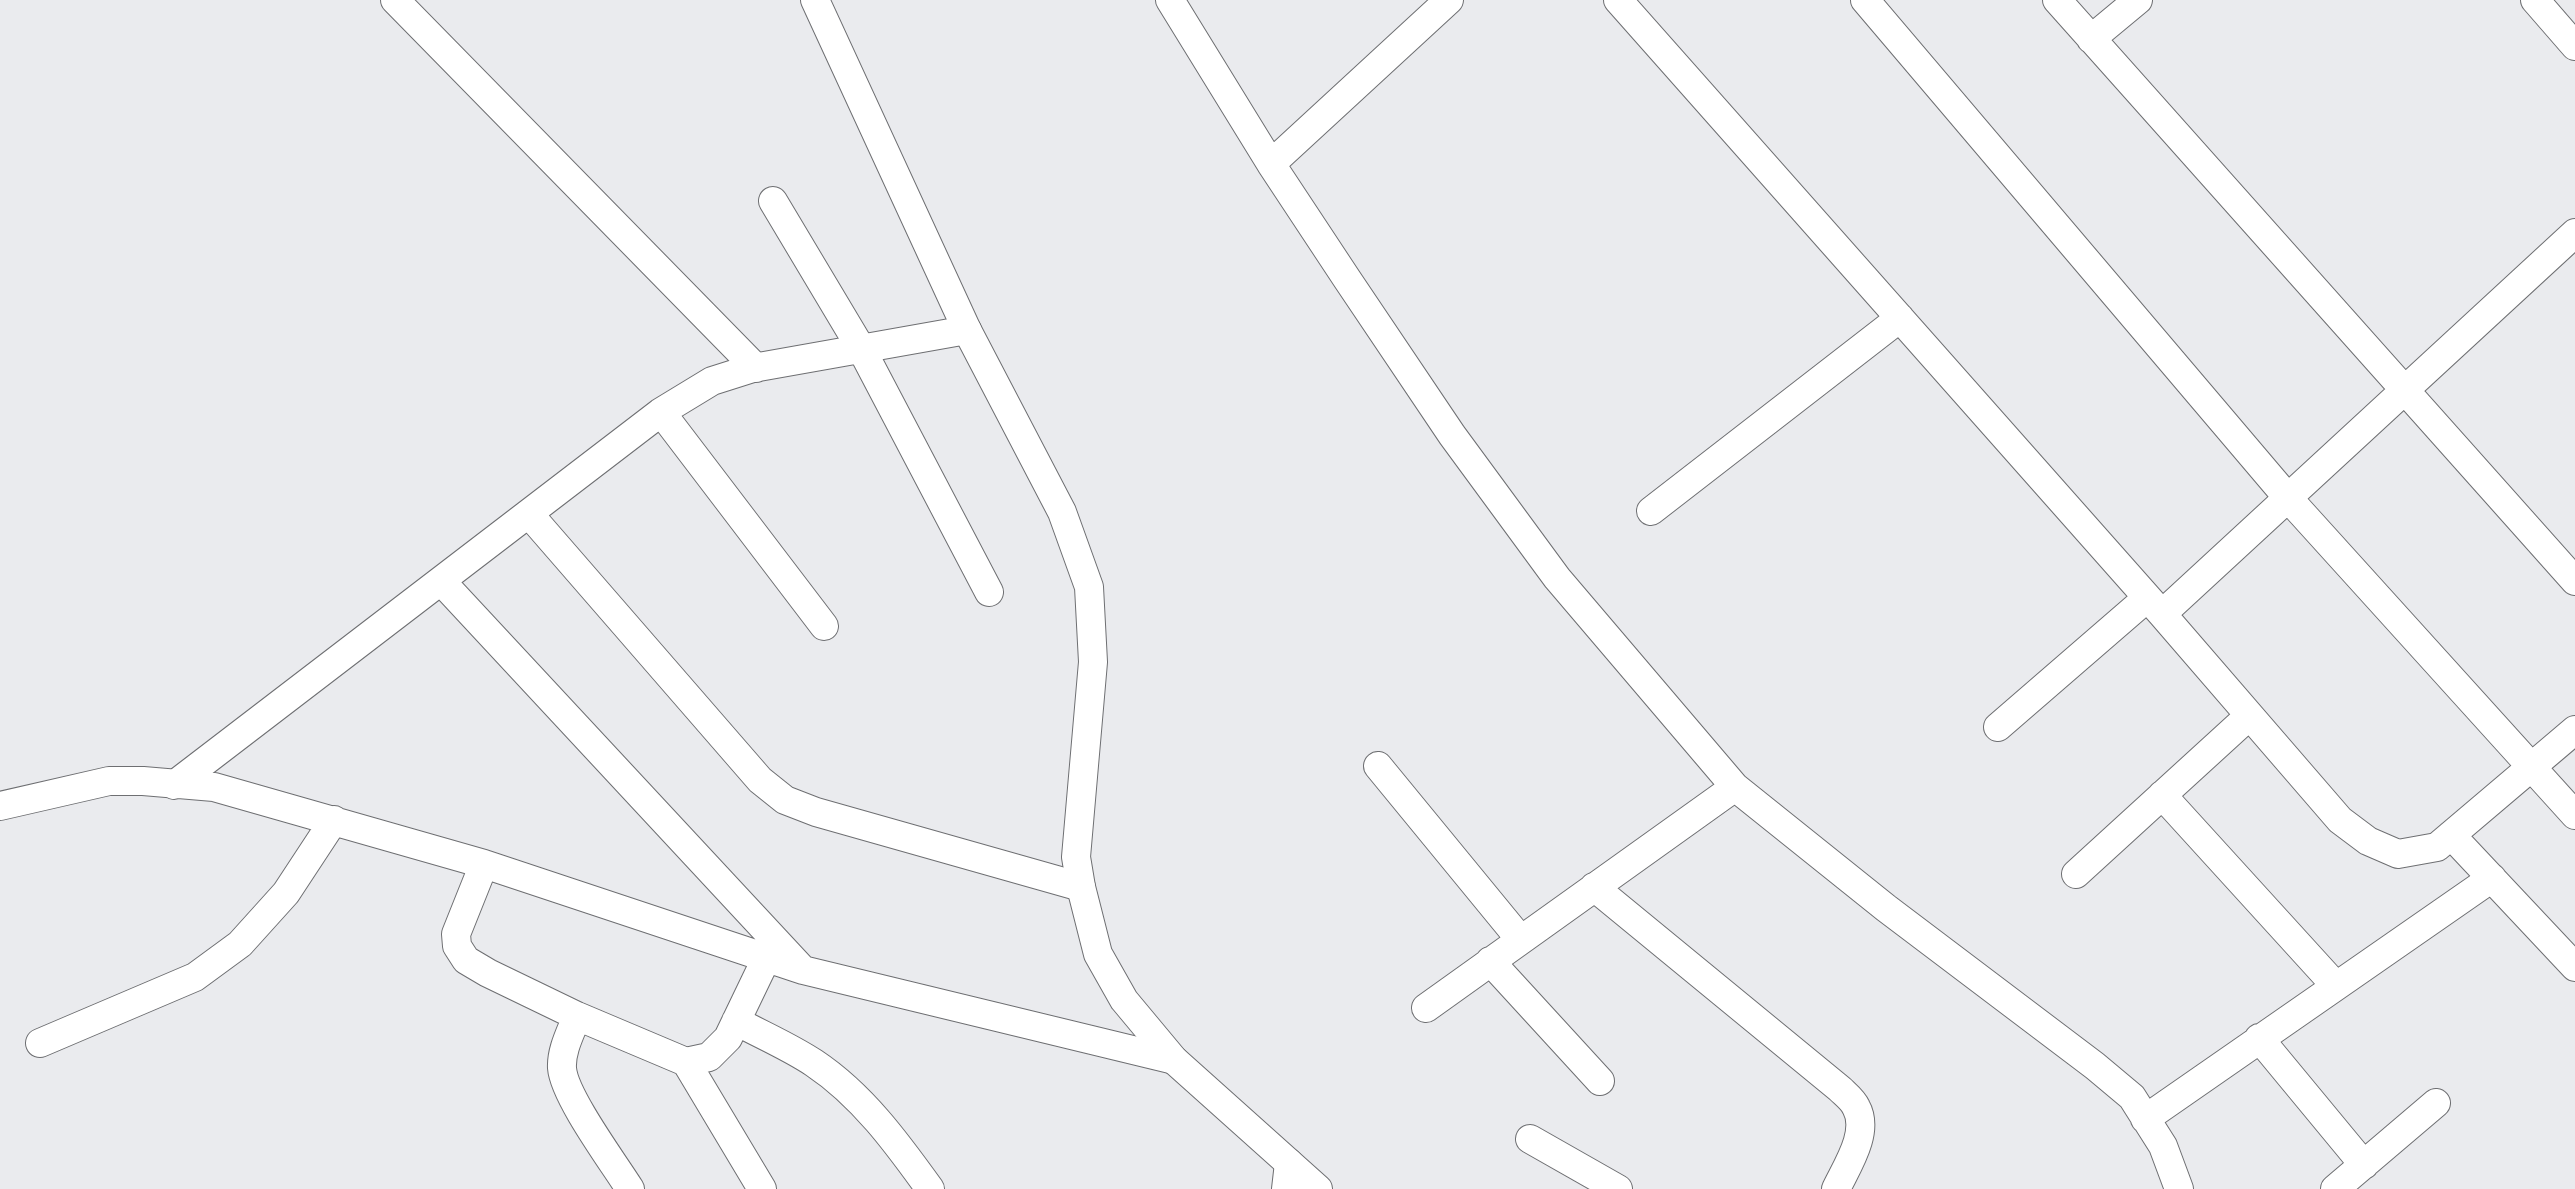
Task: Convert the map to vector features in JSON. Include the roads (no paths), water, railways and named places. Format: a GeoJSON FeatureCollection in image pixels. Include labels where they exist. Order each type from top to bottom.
{"type":"FeatureCollection","features":[{"type":"Feature","properties":{"kind":"street"},"geometry":{"type":"LineString","coordinates":[[395,0],[756,368]]}},
{"type":"Feature","properties":{"kind":"street"},"geometry":{"type":"LineString","coordinates":[[815,0],[967,330],[1062,512],[1089,587],[1093,662],[1076,857],[1081,887],[1098,954],[1124,1000],[1174,1060],[1287,1176],[1318,1189]]}},
{"type":"Feature","properties":{"kind":"street"},"geometry":{"type":"LineString","coordinates":[[1170,0],[1272,164],[1452,435],[1557,578],[1735,787],[1894,914],[2095,1066],[2132,1097],[2162,1146],[2178,1189]]}},
{"type":"Feature","properties":{"kind":"street"},"geometry":{"type":"LineString","coordinates":[[1272,164],[1449,0]]}},
{"type":"Feature","properties":{"kind":"street"},"geometry":{"type":"LineString","coordinates":[[1618,0],[2155,606],[2340,820],[2368,842],[2398,854],[2437,847],[2575,730]]}},
{"type":"Feature","properties":{"kind":"street"},"geometry":{"type":"LineString","coordinates":[[1865,0],[2288,498],[2530,768],[2575,815]]}},
{"type":"Feature","properties":{"kind":"street"},"geometry":{"type":"LineString","coordinates":[[2057,0],[2575,581]]}},
{"type":"Feature","properties":{"kind":"street"},"geometry":{"type":"LineString","coordinates":[[2091,39],[2138,0]]}},
{"type":"Feature","properties":{"kind":"street"},"geometry":{"type":"LineString","coordinates":[[2535,0],[2575,46]]}},
{"type":"Feature","properties":{"kind":"street"},"geometry":{"type":"LineString","coordinates":[[773,201],[862,350],[990,592]]}},
{"type":"Feature","properties":{"kind":"street"},"geometry":{"type":"LineString","coordinates":[[1998,727],[2155,606],[2288,498],[2575,233]]}},
{"type":"Feature","properties":{"kind":"street"},"geometry":{"type":"LineString","coordinates":[[1651,511],[1900,318]]}},
{"type":"Feature","properties":{"kind":"street"},"geometry":{"type":"LineString","coordinates":[[174,785],[442,582],[661,412],[712,381],[756,368],[967,330]]}},
{"type":"Feature","properties":{"kind":"street"},"geometry":{"type":"LineString","coordinates":[[661,412],[824,626]]}},
{"type":"Feature","properties":{"kind":"street"},"geometry":{"type":"LineString","coordinates":[[530,514],[760,780],[785,800],[816,812],[1081,887]]}},
{"type":"Feature","properties":{"kind":"street"},"geometry":{"type":"LineString","coordinates":[[442,582],[803,970]]}},
{"type":"Feature","properties":{"kind":"street"},"geometry":{"type":"LineString","coordinates":[[2076,874],[2250,716]]}},
{"type":"Feature","properties":{"kind":"street"},"geometry":{"type":"LineString","coordinates":[[1378,766],[1520,939]]}},
{"type":"Feature","properties":{"kind":"street"},"geometry":{"type":"LineString","coordinates":[[0,806],[109,781],[143,781],[214,787],[484,864],[803,970],[1174,1060]]}},
{"type":"Feature","properties":{"kind":"street"},"geometry":{"type":"LineString","coordinates":[[1426,1008],[1735,787]]}},
{"type":"Feature","properties":{"kind":"street"},"geometry":{"type":"LineString","coordinates":[[2162,795],[2336,986]]}},
{"type":"Feature","properties":{"kind":"street"},"geometry":{"type":"LineString","coordinates":[[40,1043],[195,977],[232,949],[286,892],[334,820]]}},
{"type":"Feature","properties":{"kind":"street"},"geometry":{"type":"LineString","coordinates":[[2451,835],[2575,967]]}},
{"type":"Feature","properties":{"kind":"street"},"geometry":{"type":"LineString","coordinates":[[484,864],[456,934],[457,946],[466,960],[488,973],[577,1016],[686,1062],[708,1057],[728,1038],[766,959]]}},
{"type":"Feature","properties":{"kind":"street"},"geometry":{"type":"LineString","coordinates":[[2146,1119],[2259,1038],[2492,878]]}},
{"type":"Feature","properties":{"kind":"street"},"geometry":{"type":"LineString","coordinates":[[1594,887],[1840,1089],[1856,1107],[1860,1124],[1859,1140],[1836,1189]]}},
{"type":"Feature","properties":{"kind":"street"},"geometry":{"type":"LineString","coordinates":[[1490,961],[1600,1081]]}},
{"type":"Feature","properties":{"kind":"street"},"geometry":{"type":"LineString","coordinates":[[577,1016],[564,1051],[562,1068],[568,1091],[630,1189]]}},
{"type":"Feature","properties":{"kind":"street"},"geometry":{"type":"LineString","coordinates":[[736,1022],[814,1063],[854,1095],[900,1147],[930,1189]]}},
{"type":"Feature","properties":{"kind":"street"},"geometry":{"type":"LineString","coordinates":[[2259,1038],[2364,1164]]}},
{"type":"Feature","properties":{"kind":"street"},"geometry":{"type":"LineString","coordinates":[[686,1062],[762,1189]]}},
{"type":"Feature","properties":{"kind":"street"},"geometry":{"type":"LineString","coordinates":[[2335,1189],[2436,1103]]}},
{"type":"Feature","properties":{"kind":"street"},"geometry":{"type":"LineString","coordinates":[[1530,1139],[1618,1189]]}}]}
